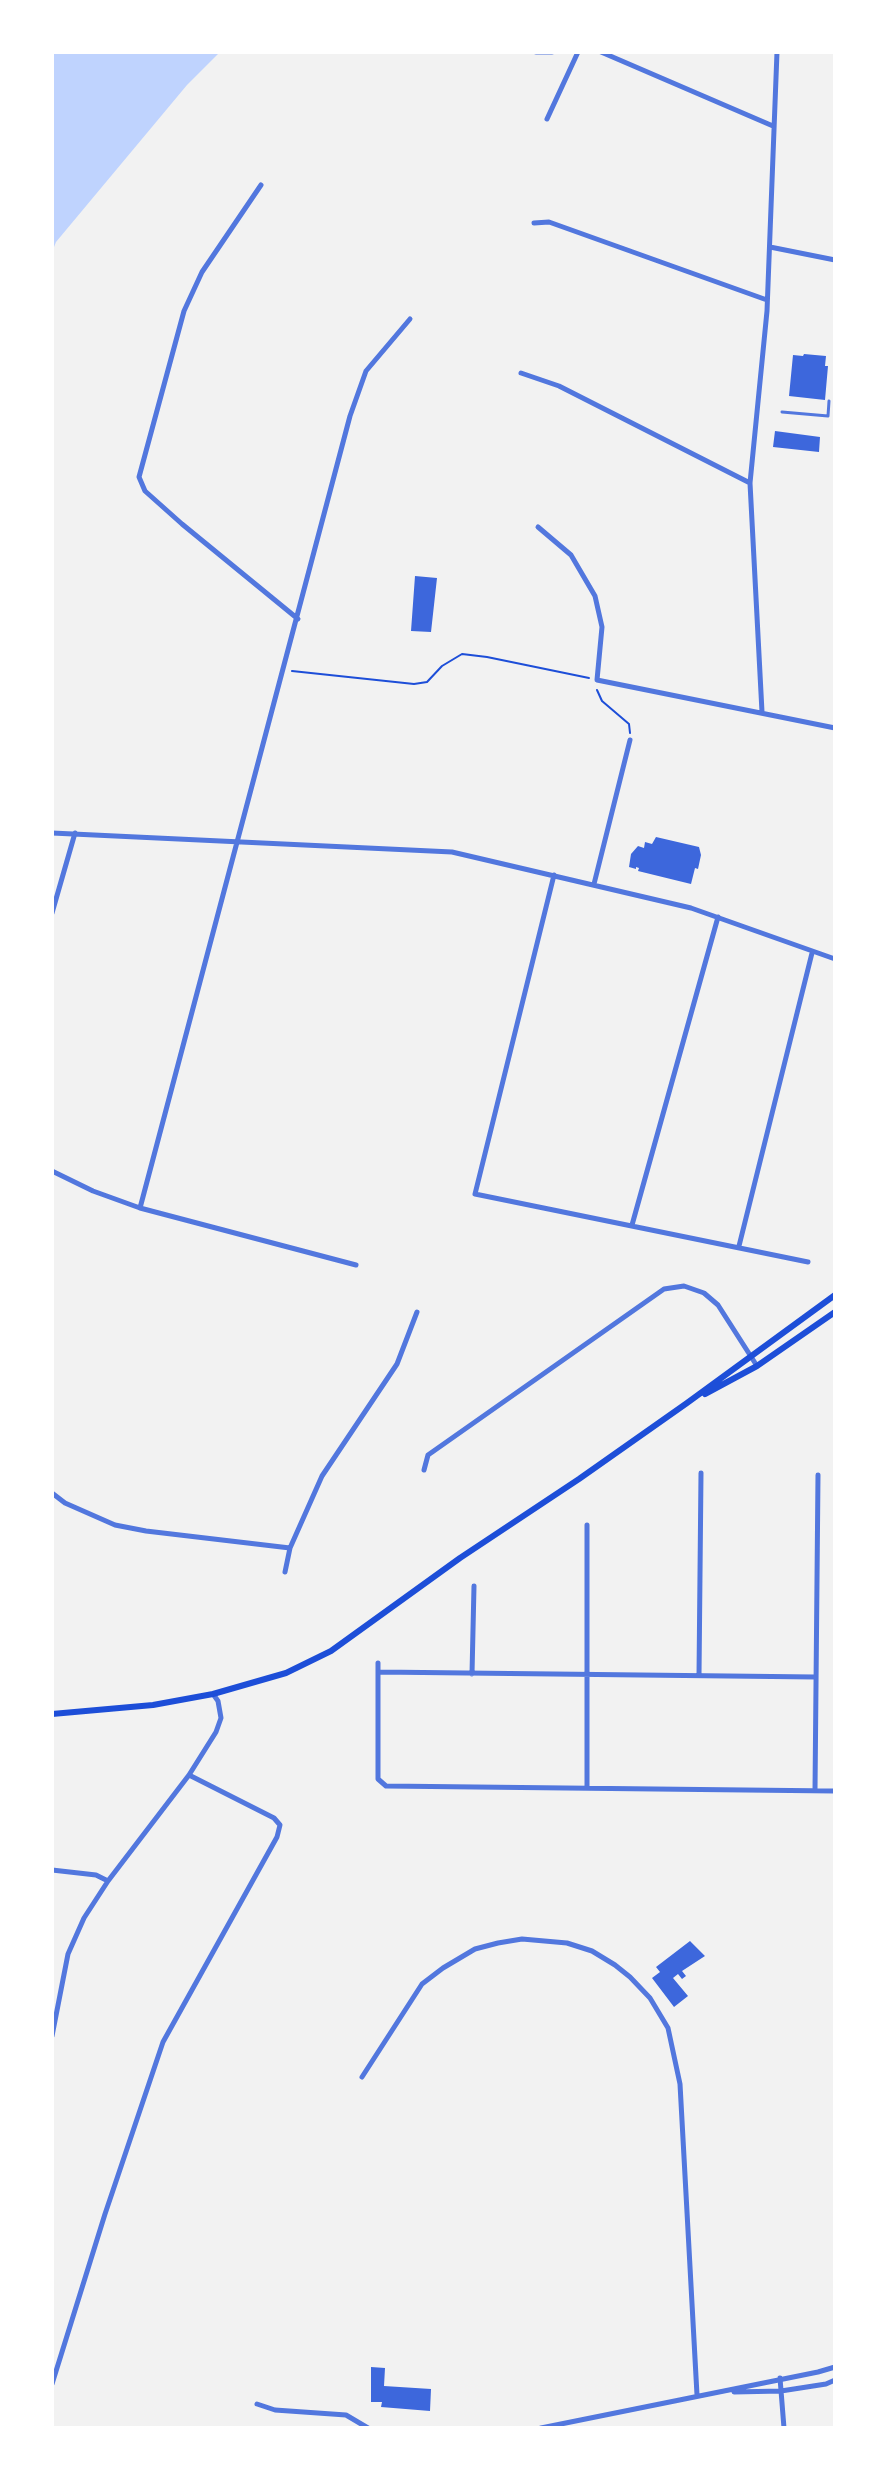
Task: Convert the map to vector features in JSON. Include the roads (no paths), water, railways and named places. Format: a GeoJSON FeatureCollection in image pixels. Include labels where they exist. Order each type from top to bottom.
{"type":"FeatureCollection","features":[{"type":"Feature","properties":{"kind":"main road"},"geometry":{"type":"LineString","coordinates":[[52,1714],[153,1705],[213,1694],[286,1673],[331,1651],[460,1558],[687,1403],[835,1295]]}},
{"type":"Feature","properties":{"kind":"main road"},"geometry":{"type":"LineString","coordinates":[[687,1403],[757,1366],[835,1312]]}},
{"type":"Feature","properties":{"kind":"street"},"geometry":{"type":"LineString","coordinates":[[536,52],[552,52]]}},
{"type":"Feature","properties":{"kind":"street"},"geometry":{"type":"LineString","coordinates":[[547,119],[578,52]]}},
{"type":"Feature","properties":{"kind":"street"},"geometry":{"type":"LineString","coordinates":[[601,52],[773,126]]}},
{"type":"Feature","properties":{"kind":"street"},"geometry":{"type":"LineString","coordinates":[[762,712],[750,483],[767,300],[777,52]]}},
{"type":"Feature","properties":{"kind":"street"},"geometry":{"type":"LineString","coordinates":[[261,185],[202,272],[184,311],[139,477],[145,491],[298,619]]}},
{"type":"Feature","properties":{"kind":"street"},"geometry":{"type":"LineString","coordinates":[[534,223],[549,222],[767,300]]}},
{"type":"Feature","properties":{"kind":"street"},"geometry":{"type":"LineString","coordinates":[[770,247],[835,260]]}},
{"type":"Feature","properties":{"kind":"street"},"geometry":{"type":"LineString","coordinates":[[140,1208],[350,416],[366,371],[410,319]]}},
{"type":"Feature","properties":{"kind":"street"},"geometry":{"type":"LineString","coordinates":[[521,373],[559,386],[750,483]]}},
{"type":"Feature","properties":{"kind":"street"},"geometry":{"type":"LineString","coordinates":[[782,412],[828,416],[829,401]]}},
{"type":"Feature","properties":{"kind":"street"},"geometry":{"type":"LineString","coordinates":[[538,527],[571,555],[595,596],[602,627],[597,680],[835,728]]}},
{"type":"Feature","properties":{"kind":"street"},"geometry":{"type":"LineString","coordinates":[[594,884],[630,740]]}},
{"type":"Feature","properties":{"kind":"street"},"geometry":{"type":"LineString","coordinates":[[52,833],[452,852],[691,908],[835,959]]}},
{"type":"Feature","properties":{"kind":"street"},"geometry":{"type":"LineString","coordinates":[[52,913],[75,833]]}},
{"type":"Feature","properties":{"kind":"street"},"geometry":{"type":"LineString","coordinates":[[554,875],[475,1194],[808,1262]]}},
{"type":"Feature","properties":{"kind":"street"},"geometry":{"type":"LineString","coordinates":[[632,1225],[718,917]]}},
{"type":"Feature","properties":{"kind":"street"},"geometry":{"type":"LineString","coordinates":[[739,1246],[812,953]]}},
{"type":"Feature","properties":{"kind":"street"},"geometry":{"type":"LineString","coordinates":[[52,1171],[93,1191],[140,1208],[356,1265]]}},
{"type":"Feature","properties":{"kind":"street"},"geometry":{"type":"LineString","coordinates":[[424,1470],[428,1455],[664,1289],[684,1286],[704,1293],[718,1305],[757,1366]]}},
{"type":"Feature","properties":{"kind":"street"},"geometry":{"type":"LineString","coordinates":[[285,1572],[290,1548],[322,1476],[397,1364],[417,1312]]}},
{"type":"Feature","properties":{"kind":"street"},"geometry":{"type":"LineString","coordinates":[[699,1675],[701,1473]]}},
{"type":"Feature","properties":{"kind":"street"},"geometry":{"type":"LineString","coordinates":[[815,1790],[818,1475]]}},
{"type":"Feature","properties":{"kind":"street"},"geometry":{"type":"LineString","coordinates":[[52,1493],[65,1503],[115,1525],[290,1548]]}},
{"type":"Feature","properties":{"kind":"street"},"geometry":{"type":"LineString","coordinates":[[587,1525],[587,1788]]}},
{"type":"Feature","properties":{"kind":"street"},"geometry":{"type":"LineString","coordinates":[[472,1674],[474,1586]]}},
{"type":"Feature","properties":{"kind":"street"},"geometry":{"type":"LineString","coordinates":[[378,1663],[378,1779],[386,1786],[835,1791]]}},
{"type":"Feature","properties":{"kind":"street"},"geometry":{"type":"LineString","coordinates":[[379,1672],[815,1677]]}},
{"type":"Feature","properties":{"kind":"street"},"geometry":{"type":"LineString","coordinates":[[52,2036],[53,2018],[68,1954],[84,1918],[108,1881],[189,1775],[219,1726],[218,1701],[213,1694]]}},
{"type":"Feature","properties":{"kind":"street"},"geometry":{"type":"LineString","coordinates":[[52,2384],[163,2042],[277,1837],[280,1825],[274,1818],[189,1775]]}},
{"type":"Feature","properties":{"kind":"street"},"geometry":{"type":"LineString","coordinates":[[52,1870],[96,1875],[108,1881]]}},
{"type":"Feature","properties":{"kind":"street"},"geometry":{"type":"LineString","coordinates":[[362,2077],[422,1984],[475,1949],[522,1939],[567,1943],[592,1951],[630,1977],[650,1998],[668,2028],[678,2072],[697,2395]]}},
{"type":"Feature","properties":{"kind":"street"},"geometry":{"type":"LineString","coordinates":[[721,2392],[835,2367]]}},
{"type":"Feature","properties":{"kind":"street"},"geometry":{"type":"LineString","coordinates":[[780,2378],[784,2428]]}},
{"type":"Feature","properties":{"kind":"street"},"geometry":{"type":"LineString","coordinates":[[541,2428],[697,2395],[781,2391],[835,2380]]}},
{"type":"Feature","properties":{"kind":"street"},"geometry":{"type":"LineString","coordinates":[[257,2404],[275,2410],[346,2415],[368,2428]]}},
{"type":"Feature","properties":{"kind":"water"},"geometry":{"type":"Polygon","coordinates":[[[52,52],[220,52],[187,85],[56,242],[52,252],[52,52]]]}}]}
